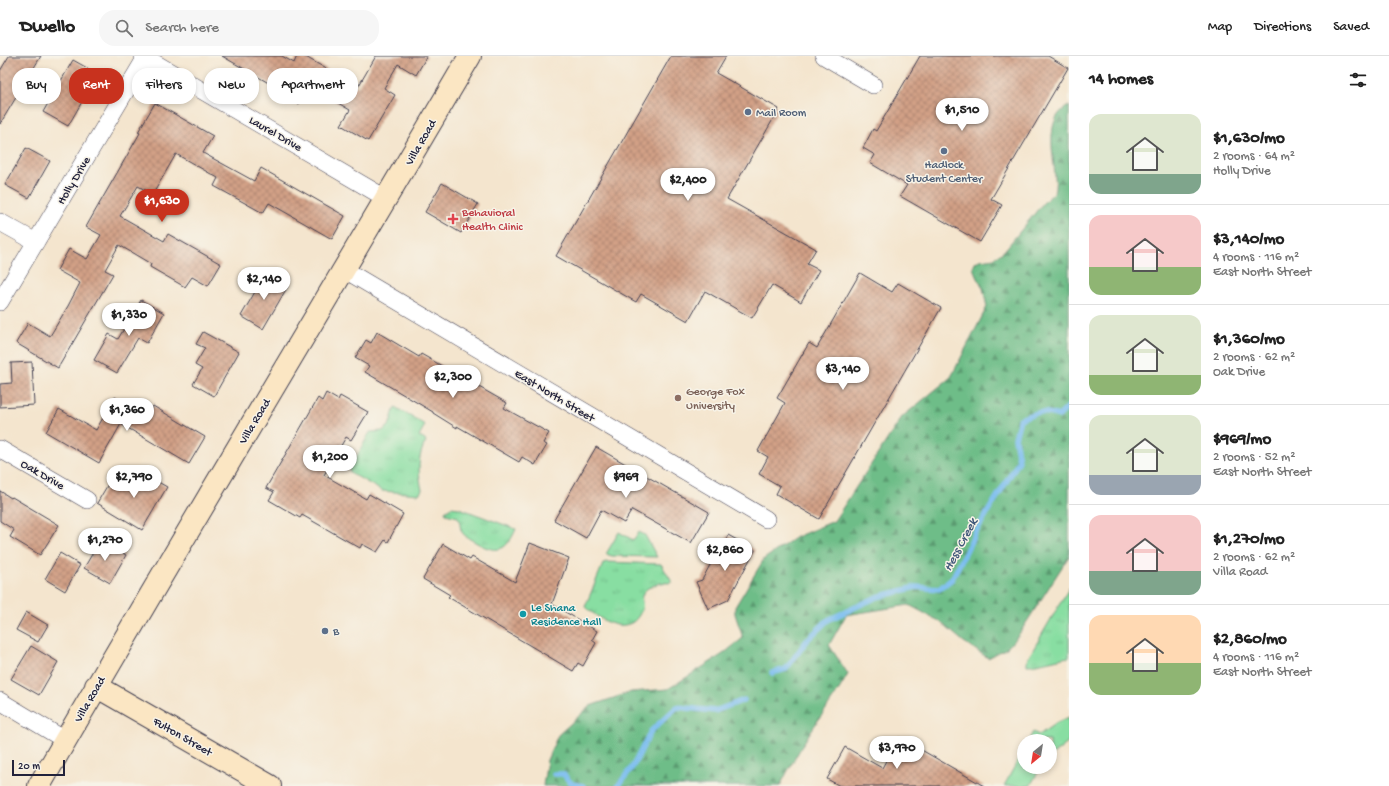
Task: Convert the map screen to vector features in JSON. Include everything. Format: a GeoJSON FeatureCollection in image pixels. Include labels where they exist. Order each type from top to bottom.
{"type":"FeatureCollection","features":[{"type":"Feature","properties":{"kind":"main road","name":"Villa Road"},"geometry":{"type":"LineString","coordinates":[[39,786],[96,686],[345,270],[470,56]]}},
{"type":"Feature","properties":{"kind":"main road","name":"Fulton Street"},"geometry":{"type":"LineString","coordinates":[[96,686],[270,786]]}},
{"type":"Feature","properties":{"kind":"street"},"geometry":{"type":"LineString","coordinates":[[824,56],[874,85]]}},
{"type":"Feature","properties":{"kind":"street","name":"Laurel Drive"},"geometry":{"type":"LineString","coordinates":[[144,57],[387,199]]}},
{"type":"Feature","properties":{"kind":"street","name":"Holly Drive"},"geometry":{"type":"LineString","coordinates":[[0,302],[144,57]]}},
{"type":"Feature","properties":{"kind":"street"},"geometry":{"type":"LineString","coordinates":[[0,222],[36,242]]}},
{"type":"Feature","properties":{"kind":"street","name":"East North Street"},"geometry":{"type":"LineString","coordinates":[[345,270],[766,519]]}},
{"type":"Feature","properties":{"kind":"street","name":"Oak Drive"},"geometry":{"type":"LineString","coordinates":[[0,449],[87,500]]}},
{"type":"Feature","properties":{"kind":"street"},"geometry":{"type":"LineString","coordinates":[[0,702],[65,740]]}},
{"type":"Feature","properties":{"kind":"green space"},"geometry":{"type":"Polygon","coordinates":[[[1069,106],[1069,556],[1019,634],[1007,648],[988,658],[964,642],[939,621],[909,605],[846,615],[829,645],[848,674],[809,734],[780,786],[543,786],[547,760],[558,735],[590,706],[631,692],[668,689],[723,654],[743,638],[735,614],[735,607],[764,559],[796,537],[834,521],[902,417],[951,377],[987,307],[983,288],[973,268],[975,262],[994,258],[1004,251],[1044,202],[1054,193],[1055,181],[1052,148],[1053,128],[1056,119],[1061,112],[1069,106]]]}},
{"type":"Feature","properties":{"kind":"green space"},"geometry":{"type":"Polygon","coordinates":[[[395,407],[425,425],[419,436],[426,441],[421,453],[419,465],[422,490],[419,494],[382,491],[351,473],[349,470],[370,432],[382,431],[389,426],[395,407]]]}},
{"type":"Feature","properties":{"kind":"green space"},"geometry":{"type":"Polygon","coordinates":[[[451,507],[459,508],[516,529],[513,536],[505,546],[496,549],[484,547],[463,534],[458,517],[446,514],[445,511],[451,507]]]}},
{"type":"Feature","properties":{"kind":"green space"},"geometry":{"type":"Polygon","coordinates":[[[619,532],[633,540],[639,532],[645,535],[657,557],[612,556],[606,554],[619,532]]]}},
{"type":"Feature","properties":{"kind":"green space"},"geometry":{"type":"Polygon","coordinates":[[[606,562],[661,564],[672,582],[660,583],[645,590],[642,596],[642,609],[633,622],[627,625],[614,624],[601,619],[585,607],[603,564],[606,562]]]}},
{"type":"Feature","properties":{"kind":"green space"},"geometry":{"type":"Polygon","coordinates":[[[1069,588],[1069,657],[1027,665],[1027,660],[1069,588]]]}},
{"type":"Feature","properties":{"kind":"green space"},"geometry":{"type":"Polygon","coordinates":[[[1069,717],[1069,742],[1057,751],[1057,734],[1040,734],[1056,723],[1069,717]]]}},
{"type":"Feature","properties":{"kind":"green space"},"geometry":{"type":"Polygon","coordinates":[[[1017,762],[1017,774],[1037,774],[1030,786],[1004,786],[1017,762]]]}},
{"type":"Feature","properties":{"kind":"building"},"geometry":{"type":"Polygon","coordinates":[[[9,56],[41,56],[34,68],[12,68],[12,104],[0,124],[0,71],[9,56]]]}},
{"type":"Feature","properties":{"kind":"building"},"geometry":{"type":"Polygon","coordinates":[[[222,56],[282,56],[294,63],[297,56],[304,56],[325,68],[267,68],[267,82],[259,77],[259,68],[243,68],[222,56]]]}},
{"type":"Feature","properties":{"kind":"building"},"geometry":{"type":"Polygon","coordinates":[[[376,56],[427,56],[416,75],[398,64],[384,88],[395,95],[368,141],[341,125],[350,110],[340,104],[358,104],[358,87],[376,56]]]}},
{"type":"Feature","properties":{"kind":"building"},"geometry":{"type":"Polygon","coordinates":[[[671,56],[726,56],[716,73],[779,109],[727,199],[816,249],[807,264],[819,270],[801,302],[772,285],[752,318],[705,291],[688,321],[641,294],[636,302],[556,256],[671,56]]]}},
{"type":"Feature","properties":{"kind":"building","name":"Hadlock Student Center"},"geometry":{"type":"Polygon","coordinates":[[[920,56],[1048,56],[1068,68],[991,199],[1002,205],[980,242],[900,196],[907,185],[870,163],[875,155],[863,148],[873,129],[876,131],[920,56]]]}},
{"type":"Feature","properties":{"kind":"building"},"geometry":{"type":"Polygon","coordinates":[[[73,60],[87,68],[69,68],[69,104],[81,104],[68,126],[43,112],[48,104],[61,104],[61,81],[73,60]]]}},
{"type":"Feature","properties":{"kind":"building"},"geometry":{"type":"Polygon","coordinates":[[[154,104],[157,104],[213,136],[203,153],[254,181],[261,168],[345,216],[332,239],[269,203],[263,213],[214,186],[218,178],[176,154],[153,194],[138,186],[120,216],[164,241],[168,234],[221,264],[208,286],[192,277],[185,287],[150,267],[151,264],[119,245],[105,270],[113,274],[58,368],[16,343],[28,323],[50,336],[68,306],[80,283],[57,270],[69,249],[87,259],[101,235],[86,227],[140,133],[138,132],[154,104]]]}},
{"type":"Feature","properties":{"kind":"building"},"geometry":{"type":"Polygon","coordinates":[[[26,148],[50,161],[29,198],[5,185],[26,148]]]}},
{"type":"Feature","properties":{"kind":"building","name":"Behavioral Health Clinic"},"geometry":{"type":"Polygon","coordinates":[[[442,183],[478,204],[461,233],[425,212],[442,183]]]}},
{"type":"Feature","properties":{"kind":"building"},"geometry":{"type":"Polygon","coordinates":[[[266,273],[288,286],[263,329],[241,316],[266,273]]]}},
{"type":"Feature","properties":{"kind":"building"},"geometry":{"type":"Polygon","coordinates":[[[860,273],[892,292],[898,283],[941,308],[819,519],[776,494],[780,486],[759,474],[768,457],[758,451],[785,403],[777,398],[809,343],[817,348],[860,273]]]}},
{"type":"Feature","properties":{"kind":"building"},"geometry":{"type":"Polygon","coordinates":[[[141,300],[164,313],[147,343],[138,338],[117,373],[94,360],[109,334],[118,339],[141,300]]]}},
{"type":"Feature","properties":{"kind":"building"},"geometry":{"type":"Polygon","coordinates":[[[203,332],[239,352],[214,396],[193,384],[202,369],[195,365],[205,348],[196,344],[203,332]]]}},
{"type":"Feature","properties":{"kind":"building"},"geometry":{"type":"Polygon","coordinates":[[[377,332],[419,357],[421,354],[507,403],[504,408],[549,433],[543,443],[547,445],[535,465],[522,457],[519,462],[457,426],[457,428],[365,372],[369,366],[355,358],[366,340],[371,343],[377,332]]]}},
{"type":"Feature","properties":{"kind":"building"},"geometry":{"type":"Polygon","coordinates":[[[32,362],[34,405],[0,407],[0,384],[12,383],[11,363],[32,362]]]}},
{"type":"Feature","properties":{"kind":"building"},"geometry":{"type":"Polygon","coordinates":[[[326,393],[338,400],[340,396],[368,412],[351,440],[346,437],[324,475],[366,499],[369,494],[403,514],[388,542],[385,540],[377,552],[362,544],[360,548],[302,515],[300,518],[269,500],[274,492],[266,488],[318,398],[322,401],[326,393]]]}},
{"type":"Feature","properties":{"kind":"building"},"geometry":{"type":"Polygon","coordinates":[[[115,397],[147,416],[153,406],[205,437],[189,464],[121,424],[99,463],[46,432],[59,409],[96,430],[115,397]]]}},
{"type":"Feature","properties":{"kind":"building"},"geometry":{"type":"Polygon","coordinates":[[[596,447],[709,512],[691,543],[632,510],[624,523],[601,510],[586,538],[554,520],[596,447]]]}},
{"type":"Feature","properties":{"kind":"building"},"geometry":{"type":"Polygon","coordinates":[[[137,470],[167,487],[142,530],[97,503],[110,481],[125,489],[137,470]]]}},
{"type":"Feature","properties":{"kind":"building"},"geometry":{"type":"Polygon","coordinates":[[[0,491],[59,525],[40,555],[10,537],[14,530],[0,521],[0,491]]]}},
{"type":"Feature","properties":{"kind":"building"},"geometry":{"type":"Polygon","coordinates":[[[728,535],[755,550],[728,600],[708,609],[696,582],[702,580],[719,548],[721,549],[728,535]]]}},
{"type":"Feature","properties":{"kind":"building","name":"Le Shana Residence Hall"},"geometry":{"type":"Polygon","coordinates":[[[530,543],[569,558],[552,604],[597,631],[592,640],[596,643],[583,666],[578,663],[573,671],[448,597],[450,595],[423,579],[443,544],[470,560],[472,557],[515,582],[530,543]]]}},
{"type":"Feature","properties":{"kind":"building"},"geometry":{"type":"Polygon","coordinates":[[[98,544],[105,548],[107,544],[126,555],[110,583],[84,568],[98,544]]]}},
{"type":"Feature","properties":{"kind":"building"},"geometry":{"type":"Polygon","coordinates":[[[60,553],[80,565],[65,591],[45,579],[60,553]]]}},
{"type":"Feature","properties":{"kind":"building"},"geometry":{"type":"Polygon","coordinates":[[[26,612],[48,625],[38,642],[16,630],[26,612]]]}},
{"type":"Feature","properties":{"kind":"building"},"geometry":{"type":"Polygon","coordinates":[[[31,646],[58,662],[39,695],[11,679],[31,646]]]}},
{"type":"Feature","properties":{"kind":"building"},"geometry":{"type":"Polygon","coordinates":[[[899,737],[984,786],[840,786],[827,779],[845,747],[882,768],[899,737]]]}},
{"type":"Feature","properties":{"kind":"waterway","name":"Hess Creek"},"geometry":{"type":"LineString","coordinates":[[772,673],[786,669],[808,639],[828,620],[877,597],[916,587],[939,589],[952,579],[975,533],[1019,461],[1015,438],[1020,419],[1043,412],[1059,416],[1069,406]]}},
{"type":"Feature","properties":{"kind":"waterway","name":"Hess Creek"},"geometry":{"type":"LineString","coordinates":[[618,786],[633,766],[651,731],[677,707],[715,711],[744,700]]}},
{"type":"Feature","properties":{"kind":"waterway"},"geometry":{"type":"LineString","coordinates":[[554,774],[563,774],[572,784],[583,786]]}},
{"type":"Feature","properties":{"kind":"place","name":"Mail Room"},"geometry":{"type":"Point","coordinates":[748,112]}},
{"type":"Feature","properties":{"kind":"place","name":"Hadlock Student Center"},"geometry":{"type":"Point","coordinates":[944,151]}},
{"type":"Feature","properties":{"kind":"place","name":"Behavioral Health Clinic"},"geometry":{"type":"Point","coordinates":[453,219]}},
{"type":"Feature","properties":{"kind":"place","name":"George Fox University"},"geometry":{"type":"Point","coordinates":[678,398]}},
{"type":"Feature","properties":{"kind":"place","name":"Le Shana Residence Hall"},"geometry":{"type":"Point","coordinates":[523,614]}},
{"type":"Feature","properties":{"kind":"place","name":"B"},"geometry":{"type":"Point","coordinates":[325,631]}}]}
